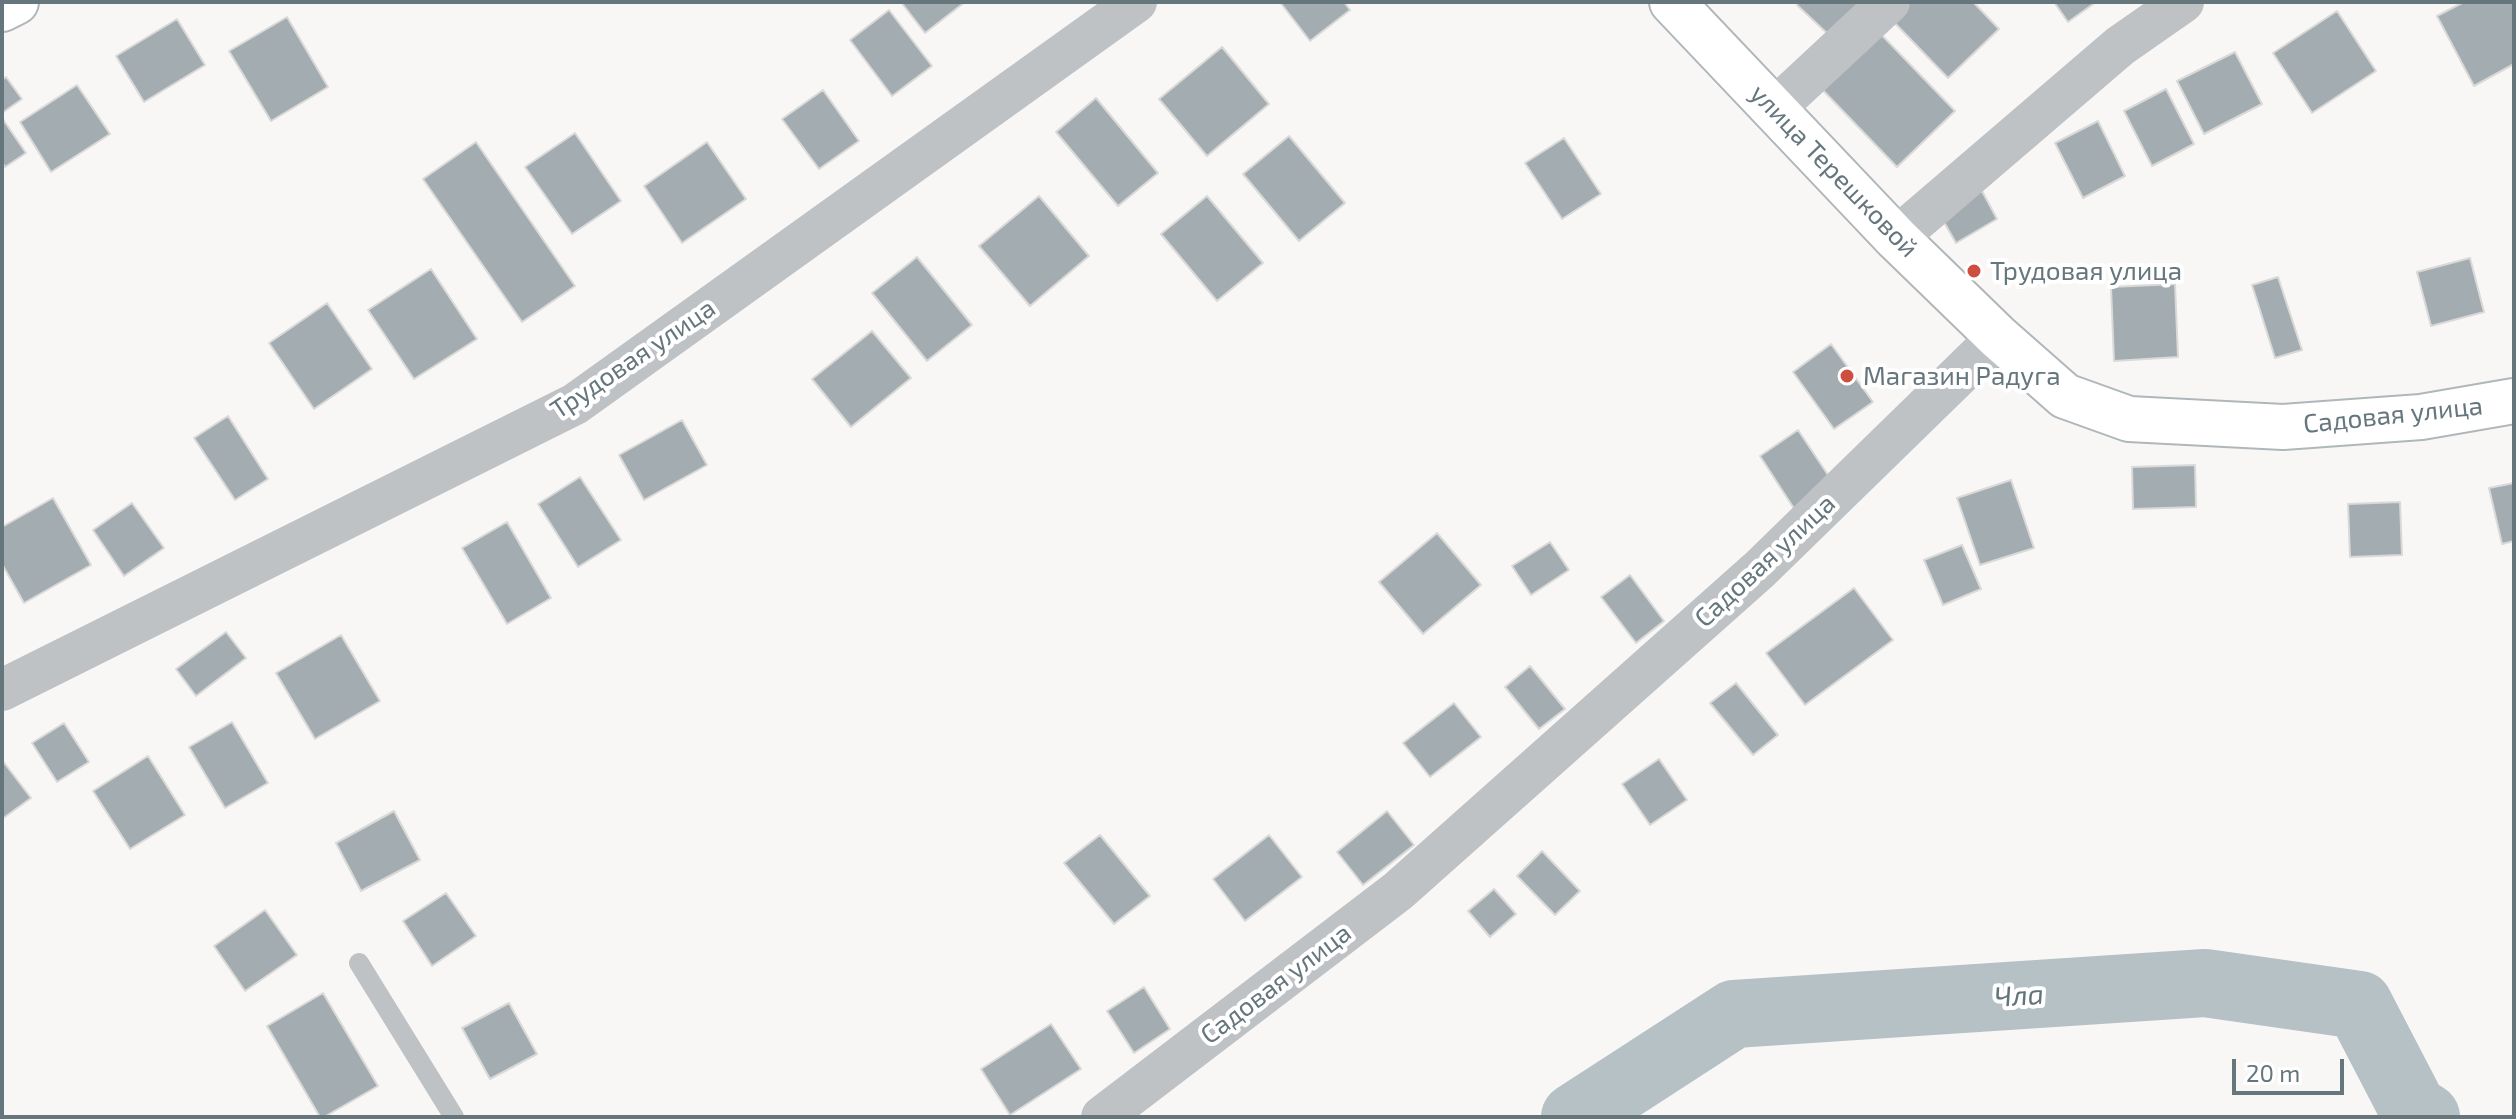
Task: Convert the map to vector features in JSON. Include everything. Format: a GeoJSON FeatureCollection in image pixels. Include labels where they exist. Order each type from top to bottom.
{"type":"FeatureCollection","features":[{"type":"Feature","properties":{"kind":"street"},"geometry":{"type":"LineString","coordinates":[[2,9],[16,2]]}},
{"type":"Feature","properties":{"kind":"street","name":"Трудовая улица"},"geometry":{"type":"LineString","coordinates":[[2,690],[575,404],[1136,2]]}},
{"type":"Feature","properties":{"kind":"street","name":"улица Терешковой"},"geometry":{"type":"LineString","coordinates":[[1672,2],[1896,238],[1998,337]]}},
{"type":"Feature","properties":{"kind":"street"},"geometry":{"type":"LineString","coordinates":[[1774,109],[1889,2]]}},
{"type":"Feature","properties":{"kind":"street"},"geometry":{"type":"LineString","coordinates":[[1896,238],[2120,46],[2183,2]]}},
{"type":"Feature","properties":{"kind":"street","name":"Садовая улица"},"geometry":{"type":"LineString","coordinates":[[1102,1117],[1398,891],[1760,569],[1998,337],[2065,396],[2129,419],[2283,427],[2421,417],[2514,401]]}},
{"type":"Feature","properties":{"kind":"lane"},"geometry":{"type":"LineString","coordinates":[[359,963],[454,1117]]}},
{"type":"Feature","properties":{"kind":"building"},"geometry":{"type":"Polygon","coordinates":[[[901,2],[965,2],[925,33],[901,2]]]}},
{"type":"Feature","properties":{"kind":"building"},"geometry":{"type":"Polygon","coordinates":[[[1280,2],[1344,2],[1350,10],[1310,41],[1280,2]]]}},
{"type":"Feature","properties":{"kind":"building"},"geometry":{"type":"Polygon","coordinates":[[[1799,2],[1863,2],[1830,36],[1797,5],[1799,2]]]}},
{"type":"Feature","properties":{"kind":"building"},"geometry":{"type":"Polygon","coordinates":[[[1907,2],[1973,2],[1999,29],[1948,78],[1890,18],[1907,2]]]}},
{"type":"Feature","properties":{"kind":"building"},"geometry":{"type":"Polygon","coordinates":[[[2054,2],[2096,2],[2068,22],[2054,2]]]}},
{"type":"Feature","properties":{"kind":"building"},"geometry":{"type":"Polygon","coordinates":[[[2464,2],[2512,2],[2514,5],[2514,64],[2474,86],[2437,16],[2464,2]]]}},
{"type":"Feature","properties":{"kind":"building"},"geometry":{"type":"Polygon","coordinates":[[[889,10],[932,66],[892,96],[850,40],[889,10]]]}},
{"type":"Feature","properties":{"kind":"building"},"geometry":{"type":"Polygon","coordinates":[[[2337,11],[2376,71],[2312,113],[2273,53],[2337,11]]]}},
{"type":"Feature","properties":{"kind":"building"},"geometry":{"type":"Polygon","coordinates":[[[287,17],[328,87],[271,121],[229,51],[287,17]]]}},
{"type":"Feature","properties":{"kind":"building"},"geometry":{"type":"Polygon","coordinates":[[[177,19],[205,65],[144,102],[116,56],[177,19]]]}},
{"type":"Feature","properties":{"kind":"building"},"geometry":{"type":"Polygon","coordinates":[[[1873,26],[1955,111],[1897,167],[1815,82],[1873,26]]]}},
{"type":"Feature","properties":{"kind":"building"},"geometry":{"type":"Polygon","coordinates":[[[1222,47],[1269,104],[1207,156],[1159,99],[1222,47]]]}},
{"type":"Feature","properties":{"kind":"building"},"geometry":{"type":"Polygon","coordinates":[[[2235,52],[2262,104],[2204,134],[2177,81],[2235,52]]]}},
{"type":"Feature","properties":{"kind":"building"},"geometry":{"type":"Polygon","coordinates":[[[6,77],[22,99],[2,113],[2,80],[6,77]]]}},
{"type":"Feature","properties":{"kind":"building"},"geometry":{"type":"Polygon","coordinates":[[[77,85],[110,134],[51,172],[20,122],[77,85]]]}},
{"type":"Feature","properties":{"kind":"building"},"geometry":{"type":"Polygon","coordinates":[[[2166,89],[2194,144],[2152,166],[2124,111],[2166,89]]]}},
{"type":"Feature","properties":{"kind":"building"},"geometry":{"type":"Polygon","coordinates":[[[823,90],[859,141],[819,169],[782,119],[823,90]]]}},
{"type":"Feature","properties":{"kind":"building"},"geometry":{"type":"Polygon","coordinates":[[[1096,98],[1158,173],[1118,206],[1056,132],[1096,98]]]}},
{"type":"Feature","properties":{"kind":"building"},"geometry":{"type":"Polygon","coordinates":[[[2,118],[26,153],[5,167],[2,162],[2,118]]]}},
{"type":"Feature","properties":{"kind":"building"},"geometry":{"type":"Polygon","coordinates":[[[2098,121],[2125,176],[2083,198],[2055,143],[2098,121]]]}},
{"type":"Feature","properties":{"kind":"building"},"geometry":{"type":"Polygon","coordinates":[[[575,133],[621,201],[572,234],[525,167],[575,133]]]}},
{"type":"Feature","properties":{"kind":"building"},"geometry":{"type":"Polygon","coordinates":[[[1289,136],[1345,203],[1299,241],[1243,174],[1289,136]]]}},
{"type":"Feature","properties":{"kind":"building"},"geometry":{"type":"Polygon","coordinates":[[[1564,138],[1601,194],[1562,219],[1525,163],[1564,138]]]}},
{"type":"Feature","properties":{"kind":"building"},"geometry":{"type":"Polygon","coordinates":[[[476,142],[575,286],[522,322],[423,179],[476,142]]]}},
{"type":"Feature","properties":{"kind":"building"},"geometry":{"type":"Polygon","coordinates":[[[707,142],[746,199],[682,243],[644,186],[707,142]]]}},
{"type":"Feature","properties":{"kind":"building"},"geometry":{"type":"Polygon","coordinates":[[[1982,191],[1997,219],[1956,243],[1940,215],[1982,191]]]}},
{"type":"Feature","properties":{"kind":"building"},"geometry":{"type":"Polygon","coordinates":[[[1039,196],[1089,256],[1030,306],[979,246],[1039,196]]]}},
{"type":"Feature","properties":{"kind":"building"},"geometry":{"type":"Polygon","coordinates":[[[1207,196],[1263,263],[1217,301],[1161,234],[1207,196]]]}},
{"type":"Feature","properties":{"kind":"building"},"geometry":{"type":"Polygon","coordinates":[[[917,257],[972,325],[927,361],[872,293],[917,257]]]}},
{"type":"Feature","properties":{"kind":"building"},"geometry":{"type":"Polygon","coordinates":[[[2470,258],[2484,312],[2431,326],[2417,272],[2470,258]]]}},
{"type":"Feature","properties":{"kind":"building"},"geometry":{"type":"Polygon","coordinates":[[[431,269],[477,339],[414,379],[368,310],[431,269]]]}},
{"type":"Feature","properties":{"kind":"building"},"geometry":{"type":"Polygon","coordinates":[[[2278,277],[2302,350],[2275,358],[2252,285],[2278,277]]]}},
{"type":"Feature","properties":{"kind":"building"},"geometry":{"type":"Polygon","coordinates":[[[2175,284],[2178,357],[2114,361],[2111,287],[2175,284]]]}},
{"type":"Feature","properties":{"kind":"building"},"geometry":{"type":"Polygon","coordinates":[[[327,303],[372,369],[314,409],[269,343],[327,303]]]}},
{"type":"Feature","properties":{"kind":"building"},"geometry":{"type":"Polygon","coordinates":[[[872,331],[911,378],[851,427],[812,379],[872,331]]]}},
{"type":"Feature","properties":{"kind":"building"},"geometry":{"type":"Polygon","coordinates":[[[1831,344],[1873,402],[1834,429],[1793,372],[1831,344]]]}},
{"type":"Feature","properties":{"kind":"building"},"geometry":{"type":"Polygon","coordinates":[[[228,416],[268,479],[235,500],[194,438],[228,416]]]}},
{"type":"Feature","properties":{"kind":"building"},"geometry":{"type":"Polygon","coordinates":[[[682,420],[707,465],[644,500],[619,455],[682,420]]]}},
{"type":"Feature","properties":{"kind":"building"},"geometry":{"type":"Polygon","coordinates":[[[1798,430],[1836,487],[1797,513],[1760,456],[1798,430]]]}},
{"type":"Feature","properties":{"kind":"building"},"geometry":{"type":"Polygon","coordinates":[[[2195,465],[2196,507],[2133,509],[2132,467],[2195,465]]]}},
{"type":"Feature","properties":{"kind":"building"},"geometry":{"type":"Polygon","coordinates":[[[580,477],[621,540],[578,567],[538,504],[580,477]]]}},
{"type":"Feature","properties":{"kind":"building"},"geometry":{"type":"Polygon","coordinates":[[[2011,480],[2034,548],[1980,565],[1957,498],[2011,480]]]}},
{"type":"Feature","properties":{"kind":"building"},"geometry":{"type":"Polygon","coordinates":[[[2514,483],[2514,541],[2502,544],[2489,488],[2514,483]]]}},
{"type":"Feature","properties":{"kind":"building"},"geometry":{"type":"Polygon","coordinates":[[[53,498],[91,565],[24,603],[2,564],[2,527],[53,498]]]}},
{"type":"Feature","properties":{"kind":"building"},"geometry":{"type":"Polygon","coordinates":[[[2400,502],[2402,555],[2350,557],[2348,504],[2400,502]]]}},
{"type":"Feature","properties":{"kind":"building"},"geometry":{"type":"Polygon","coordinates":[[[132,503],[164,548],[124,576],[93,530],[132,503]]]}},
{"type":"Feature","properties":{"kind":"building"},"geometry":{"type":"Polygon","coordinates":[[[507,522],[551,598],[507,624],[462,548],[507,522]]]}},
{"type":"Feature","properties":{"kind":"building"},"geometry":{"type":"Polygon","coordinates":[[[1437,533],[1481,585],[1423,634],[1379,582],[1437,533]]]}},
{"type":"Feature","properties":{"kind":"building"},"geometry":{"type":"Polygon","coordinates":[[[1550,542],[1569,570],[1531,595],[1512,566],[1550,542]]]}},
{"type":"Feature","properties":{"kind":"building"},"geometry":{"type":"Polygon","coordinates":[[[1962,545],[1981,589],[1943,605],[1924,560],[1962,545]]]}},
{"type":"Feature","properties":{"kind":"building"},"geometry":{"type":"Polygon","coordinates":[[[1630,575],[1664,621],[1636,643],[1601,597],[1630,575]]]}},
{"type":"Feature","properties":{"kind":"building"},"geometry":{"type":"Polygon","coordinates":[[[1854,588],[1893,640],[1805,705],[1766,653],[1854,588]]]}},
{"type":"Feature","properties":{"kind":"building"},"geometry":{"type":"Polygon","coordinates":[[[226,632],[246,658],[196,696],[176,669],[226,632]]]}},
{"type":"Feature","properties":{"kind":"building"},"geometry":{"type":"Polygon","coordinates":[[[341,635],[380,701],[315,739],[276,673],[341,635]]]}},
{"type":"Feature","properties":{"kind":"building"},"geometry":{"type":"Polygon","coordinates":[[[1530,666],[1565,709],[1539,729],[1505,687],[1530,666]]]}},
{"type":"Feature","properties":{"kind":"building"},"geometry":{"type":"Polygon","coordinates":[[[1736,683],[1778,735],[1753,755],[1710,703],[1736,683]]]}},
{"type":"Feature","properties":{"kind":"building"},"geometry":{"type":"Polygon","coordinates":[[[1454,703],[1481,737],[1430,777],[1403,743],[1454,703]]]}},
{"type":"Feature","properties":{"kind":"building"},"geometry":{"type":"Polygon","coordinates":[[[232,722],[268,783],[225,808],[189,747],[232,722]]]}},
{"type":"Feature","properties":{"kind":"building"},"geometry":{"type":"Polygon","coordinates":[[[64,723],[89,762],[57,782],[32,743],[64,723]]]}},
{"type":"Feature","properties":{"kind":"building"},"geometry":{"type":"Polygon","coordinates":[[[148,756],[185,815],[130,849],[93,791],[148,756]]]}},
{"type":"Feature","properties":{"kind":"building"},"geometry":{"type":"Polygon","coordinates":[[[1659,759],[1687,800],[1650,825],[1622,784],[1659,759]]]}},
{"type":"Feature","properties":{"kind":"building"},"geometry":{"type":"Polygon","coordinates":[[[2,760],[31,798],[2,819],[2,760]]]}},
{"type":"Feature","properties":{"kind":"building"},"geometry":{"type":"Polygon","coordinates":[[[394,811],[420,860],[361,891],[336,843],[394,811]]]}},
{"type":"Feature","properties":{"kind":"building"},"geometry":{"type":"Polygon","coordinates":[[[1387,811],[1414,845],[1363,885],[1337,852],[1387,811]]]}},
{"type":"Feature","properties":{"kind":"building"},"geometry":{"type":"Polygon","coordinates":[[[1100,835],[1150,896],[1114,924],[1064,863],[1100,835]]]}},
{"type":"Feature","properties":{"kind":"building"},"geometry":{"type":"Polygon","coordinates":[[[1269,835],[1302,877],[1245,921],[1213,879],[1269,835]]]}},
{"type":"Feature","properties":{"kind":"building"},"geometry":{"type":"Polygon","coordinates":[[[1542,851],[1580,891],[1555,915],[1517,876],[1542,851]]]}},
{"type":"Feature","properties":{"kind":"building"},"geometry":{"type":"Polygon","coordinates":[[[1494,889],[1516,914],[1490,937],[1468,911],[1494,889]]]}},
{"type":"Feature","properties":{"kind":"building"},"geometry":{"type":"Polygon","coordinates":[[[446,893],[476,936],[432,966],[403,921],[446,893]]]}},
{"type":"Feature","properties":{"kind":"building"},"geometry":{"type":"Polygon","coordinates":[[[265,910],[297,955],[245,991],[214,946],[265,910]]]}},
{"type":"Feature","properties":{"kind":"building"},"geometry":{"type":"Polygon","coordinates":[[[1144,987],[1170,1029],[1134,1053],[1107,1011],[1144,987]]]}},
{"type":"Feature","properties":{"kind":"building"},"geometry":{"type":"Polygon","coordinates":[[[323,993],[378,1086],[320,1117],[267,1026],[323,993]]]}},
{"type":"Feature","properties":{"kind":"building"},"geometry":{"type":"Polygon","coordinates":[[[509,1003],[537,1054],[490,1079],[462,1028],[509,1003]]]}},
{"type":"Feature","properties":{"kind":"building"},"geometry":{"type":"Polygon","coordinates":[[[1051,1024],[1081,1069],[1010,1115],[981,1069],[1051,1024]]]}},
{"type":"Feature","properties":{"kind":"waterway","name":"Чла"},"geometry":{"type":"LineString","coordinates":[[1575,1117],[1734,1014],[2205,983],[2359,1005],[2413,1109],[2426,1117]]}},
{"type":"Feature","properties":{"kind":"place","name":"Трудовая улица"},"geometry":{"type":"Point","coordinates":[1974,271]}},
{"type":"Feature","properties":{"kind":"place","name":"Магазин Радуга"},"geometry":{"type":"Point","coordinates":[1847,376]}}]}
